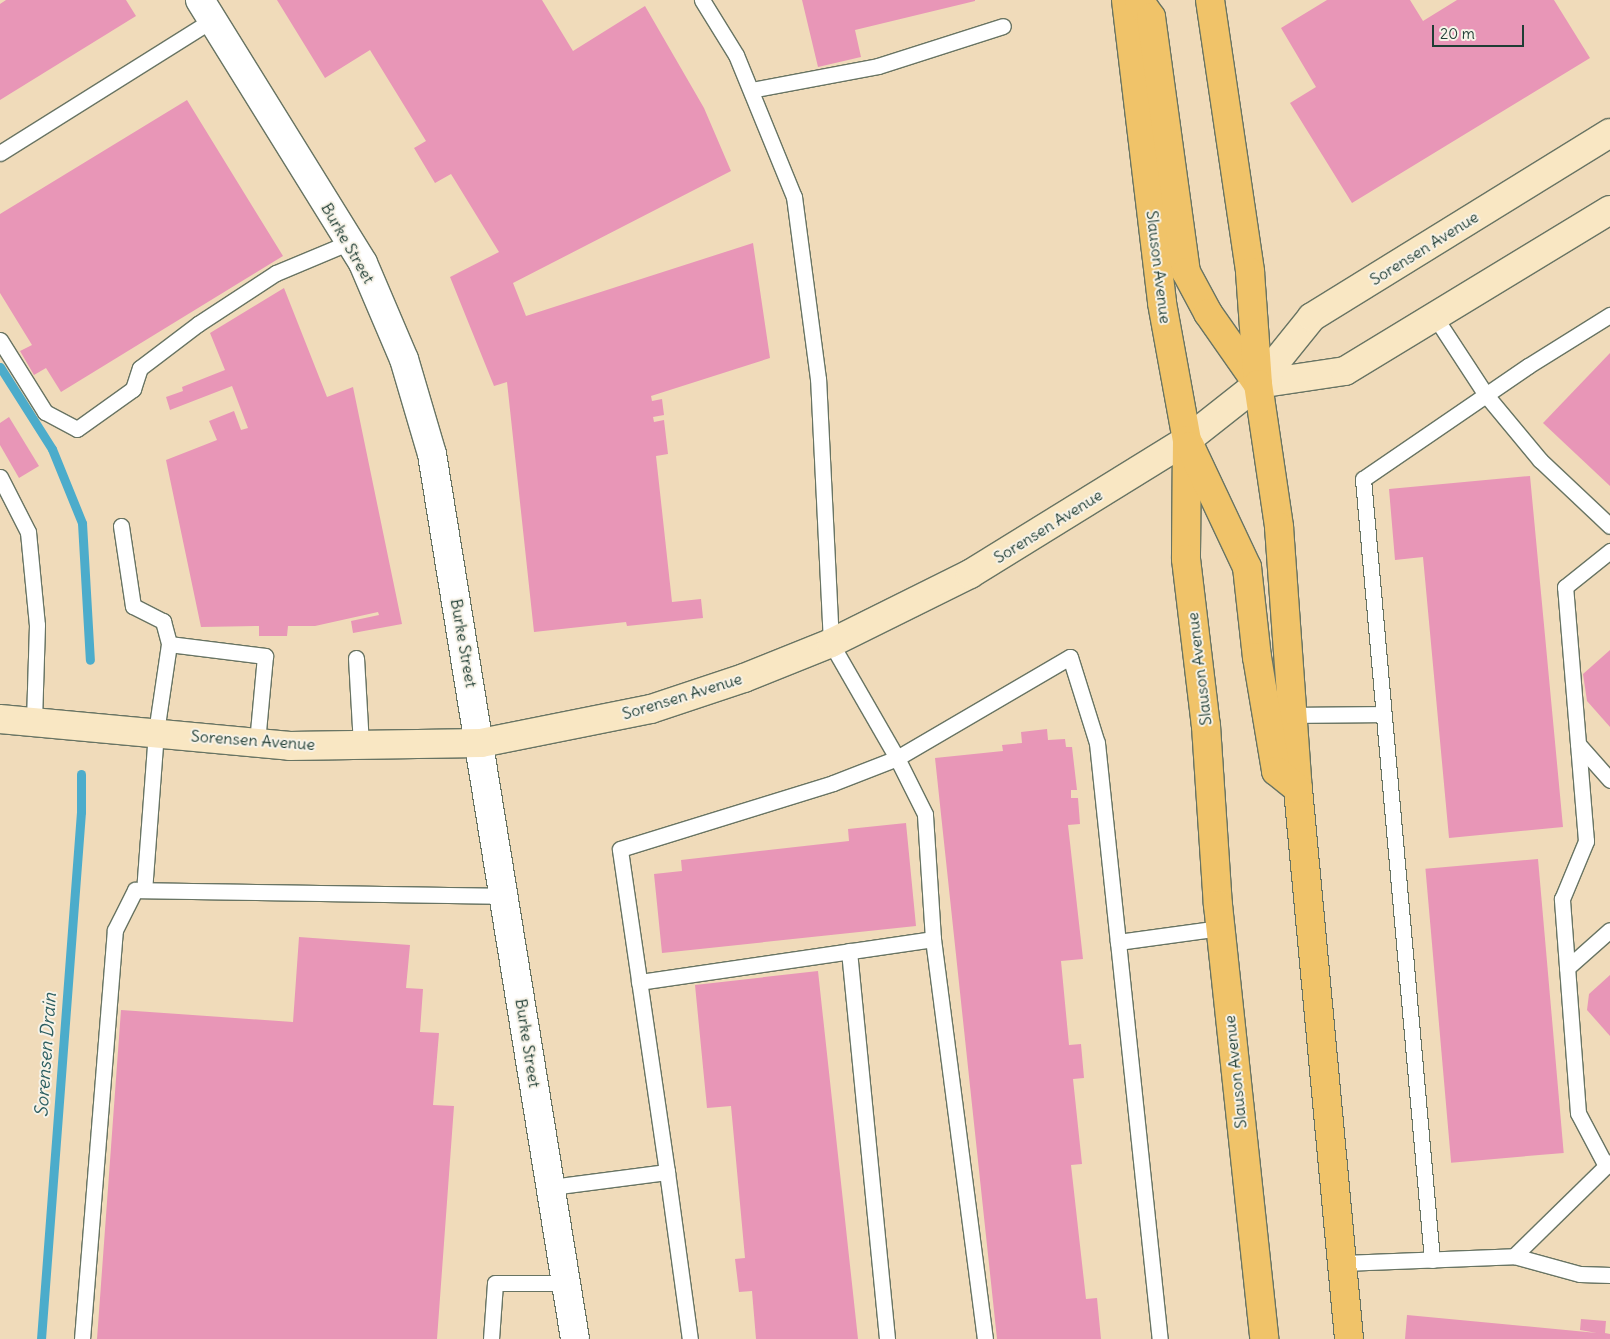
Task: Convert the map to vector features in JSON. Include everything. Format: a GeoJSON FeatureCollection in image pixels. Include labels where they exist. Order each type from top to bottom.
{"type":"FeatureCollection","features":[{"type":"Feature","properties":{"kind":"main road","name":"Slauson Avenue"},"geometry":{"type":"LineString","coordinates":[[1126,0],[1162,303],[1187,440],[1186,559],[1206,726],[1220,928],[1264,1339]]}},
{"type":"Feature","properties":{"kind":"main road"},"geometry":{"type":"LineString","coordinates":[[1139,0],[1151,17],[1186,272],[1208,313],[1258,384]]}},
{"type":"Feature","properties":{"kind":"main road"},"geometry":{"type":"LineString","coordinates":[[1210,0],[1250,272],[1258,384],[1279,527],[1298,789],[1349,1339]]}},
{"type":"Feature","properties":{"kind":"main road"},"geometry":{"type":"LineString","coordinates":[[1187,440],[1247,567],[1257,657],[1276,771],[1298,789]]}},
{"type":"Feature","properties":{"kind":"street","name":"Burke Street"},"geometry":{"type":"LineString","coordinates":[[206,10],[363,263],[404,359],[432,454],[481,743],[575,1339]]}},
{"type":"Feature","properties":{"kind":"street","name":"Sorensen Avenue"},"geometry":{"type":"LineString","coordinates":[[0,719],[156,732],[290,746],[481,743],[651,709],[744,678],[831,643],[970,574],[1187,440],[1258,384],[1312,317],[1610,133]]}},
{"type":"Feature","properties":{"kind":"street","name":"Sorensen Avenue"},"geometry":{"type":"LineString","coordinates":[[1258,384],[1345,371],[1610,210]]}},
{"type":"Feature","properties":{"kind":"lane"},"geometry":{"type":"LineString","coordinates":[[702,0],[736,55],[794,197],[818,379],[831,643],[897,758],[925,814],[933,939],[985,1339]]}},
{"type":"Feature","properties":{"kind":"lane"},"geometry":{"type":"LineString","coordinates":[[0,154],[206,10]]}},
{"type":"Feature","properties":{"kind":"lane"},"geometry":{"type":"LineString","coordinates":[[751,90],[878,66],[1003,26]]}},
{"type":"Feature","properties":{"kind":"lane"},"geometry":{"type":"LineString","coordinates":[[0,340],[45,412],[77,430],[133,389],[140,368],[198,324],[276,273],[350,242]]}},
{"type":"Feature","properties":{"kind":"lane"},"geometry":{"type":"LineString","coordinates":[[1432,1260],[1363,479],[1486,395],[1610,315]]}},
{"type":"Feature","properties":{"kind":"lane"},"geometry":{"type":"LineString","coordinates":[[1435,316],[1486,395],[1540,460],[1610,526]]}},
{"type":"Feature","properties":{"kind":"lane"},"geometry":{"type":"LineString","coordinates":[[0,477],[28,532],[37,625],[34,721]]}},
{"type":"Feature","properties":{"kind":"lane"},"geometry":{"type":"LineString","coordinates":[[120,526],[133,606],[163,621],[169,644],[156,732],[144,890]]}},
{"type":"Feature","properties":{"kind":"lane"},"geometry":{"type":"LineString","coordinates":[[1514,1256],[1608,1164],[1578,1113],[1562,899],[1586,841],[1565,587],[1610,551]]}},
{"type":"Feature","properties":{"kind":"lane"},"geometry":{"type":"LineString","coordinates":[[169,644],[265,656],[257,742]]}},
{"type":"Feature","properties":{"kind":"lane"},"geometry":{"type":"LineString","coordinates":[[690,1339],[668,1172],[620,850],[834,783],[897,758],[1070,657],[1097,743],[1160,1339]]}},
{"type":"Feature","properties":{"kind":"lane"},"geometry":{"type":"LineString","coordinates":[[356,658],[360,744]]}},
{"type":"Feature","properties":{"kind":"lane"},"geometry":{"type":"LineString","coordinates":[[1292,715],[1383,714]]}},
{"type":"Feature","properties":{"kind":"lane"},"geometry":{"type":"LineString","coordinates":[[1578,744],[1610,780]]}},
{"type":"Feature","properties":{"kind":"lane"},"geometry":{"type":"LineString","coordinates":[[82,1339],[115,930],[135,890],[505,896]]}},
{"type":"Feature","properties":{"kind":"lane"},"geometry":{"type":"LineString","coordinates":[[1118,942],[1220,928]]}},
{"type":"Feature","properties":{"kind":"lane"},"geometry":{"type":"LineString","coordinates":[[1567,968],[1610,930]]}},
{"type":"Feature","properties":{"kind":"lane"},"geometry":{"type":"LineString","coordinates":[[639,982],[933,939]]}},
{"type":"Feature","properties":{"kind":"lane"},"geometry":{"type":"LineString","coordinates":[[849,951],[887,1339]]}},
{"type":"Feature","properties":{"kind":"lane"},"geometry":{"type":"LineString","coordinates":[[551,1187],[668,1172]]}},
{"type":"Feature","properties":{"kind":"lane"},"geometry":{"type":"LineString","coordinates":[[1343,1263],[1514,1256],[1580,1274],[1610,1275]]}},
{"type":"Feature","properties":{"kind":"lane"},"geometry":{"type":"LineString","coordinates":[[491,1339],[495,1283],[566,1283]]}},
{"type":"Feature","properties":{"kind":"building"},"geometry":{"type":"Polygon","coordinates":[[[6,0],[126,0],[136,16],[0,100],[0,4],[6,0]]]}},
{"type":"Feature","properties":{"kind":"building"},"geometry":{"type":"Polygon","coordinates":[[[277,0],[542,0],[573,51],[645,6],[704,108],[731,171],[513,283],[526,316],[753,243],[770,358],[651,396],[652,401],[662,399],[664,415],[653,417],[654,422],[664,420],[668,454],[656,456],[672,602],[701,599],[703,618],[627,626],[626,622],[534,632],[507,382],[494,386],[450,277],[499,252],[451,174],[435,183],[414,148],[426,141],[370,50],[325,78],[277,0]]]}},
{"type":"Feature","properties":{"kind":"building"},"geometry":{"type":"Polygon","coordinates":[[[802,0],[975,1],[855,30],[861,57],[818,67],[802,0]]]}},
{"type":"Feature","properties":{"kind":"building"},"geometry":{"type":"Polygon","coordinates":[[[1327,0],[1410,0],[1423,21],[1457,0],[1554,0],[1590,58],[1352,203],[1290,103],[1316,87],[1281,28],[1327,0]]]}},
{"type":"Feature","properties":{"kind":"building"},"geometry":{"type":"Polygon","coordinates":[[[187,100],[283,256],[61,392],[46,368],[34,375],[20,351],[32,345],[0,293],[0,214],[187,100]]]}},
{"type":"Feature","properties":{"kind":"building"},"geometry":{"type":"Polygon","coordinates":[[[284,288],[327,397],[353,387],[402,624],[353,633],[351,621],[379,615],[378,612],[315,626],[288,626],[287,636],[259,636],[259,626],[201,627],[166,460],[217,440],[209,421],[234,411],[241,430],[248,428],[232,386],[170,410],[166,397],[183,391],[182,387],[225,370],[210,333],[284,288]]]}},
{"type":"Feature","properties":{"kind":"building"},"geometry":{"type":"Polygon","coordinates":[[[1610,353],[1610,486],[1543,423],[1610,353]]]}},
{"type":"Feature","properties":{"kind":"building"},"geometry":{"type":"Polygon","coordinates":[[[9,417],[39,466],[19,478],[0,445],[0,423],[9,417]]]}},
{"type":"Feature","properties":{"kind":"building"},"geometry":{"type":"Polygon","coordinates":[[[1530,476],[1563,827],[1449,838],[1423,557],[1395,560],[1389,489],[1530,476]]]}},
{"type":"Feature","properties":{"kind":"building"},"geometry":{"type":"Polygon","coordinates":[[[1610,650],[1610,727],[1587,701],[1583,674],[1610,650]]]}},
{"type":"Feature","properties":{"kind":"building"},"geometry":{"type":"Polygon","coordinates":[[[1047,729],[1048,740],[1065,739],[1066,747],[1072,747],[1077,790],[1071,790],[1071,798],[1078,798],[1080,824],[1068,825],[1083,959],[1061,961],[1069,1045],[1081,1044],[1084,1078],[1073,1079],[1082,1164],[1071,1165],[1086,1299],[1097,1298],[1101,1339],[997,1339],[935,758],[1003,751],[1002,745],[1022,743],[1021,732],[1047,729]]]}},
{"type":"Feature","properties":{"kind":"building"},"geometry":{"type":"Polygon","coordinates":[[[906,823],[916,926],[662,953],[654,874],[682,871],[681,860],[849,841],[848,829],[906,823]]]}},
{"type":"Feature","properties":{"kind":"building"},"geometry":{"type":"Polygon","coordinates":[[[1538,859],[1564,1153],[1451,1163],[1425,869],[1538,859]]]}},
{"type":"Feature","properties":{"kind":"building"},"geometry":{"type":"Polygon","coordinates":[[[299,937],[410,945],[406,988],[423,989],[420,1032],[439,1033],[433,1105],[454,1106],[437,1339],[97,1339],[121,1010],[293,1022],[299,937]]]}},
{"type":"Feature","properties":{"kind":"building"},"geometry":{"type":"Polygon","coordinates":[[[818,971],[858,1339],[756,1339],[752,1291],[739,1292],[735,1259],[745,1258],[731,1106],[707,1108],[695,985],[818,971]]]}},
{"type":"Feature","properties":{"kind":"building"},"geometry":{"type":"Polygon","coordinates":[[[1610,975],[1610,1036],[1587,1010],[1589,994],[1610,975]]]}},
{"type":"Feature","properties":{"kind":"building"},"geometry":{"type":"Polygon","coordinates":[[[1407,1315],[1597,1333],[1580,1330],[1581,1319],[1606,1321],[1605,1333],[1610,1334],[1610,1339],[1405,1339],[1407,1315]]]}},
{"type":"Feature","properties":{"kind":"waterway","name":"Sorensen Drain"},"geometry":{"type":"LineString","coordinates":[[0,367],[52,449],[82,523],[90,660]]}},
{"type":"Feature","properties":{"kind":"waterway","name":"Sorensen Drain"},"geometry":{"type":"LineString","coordinates":[[41,1339],[81,812],[81,774]]}}]}
